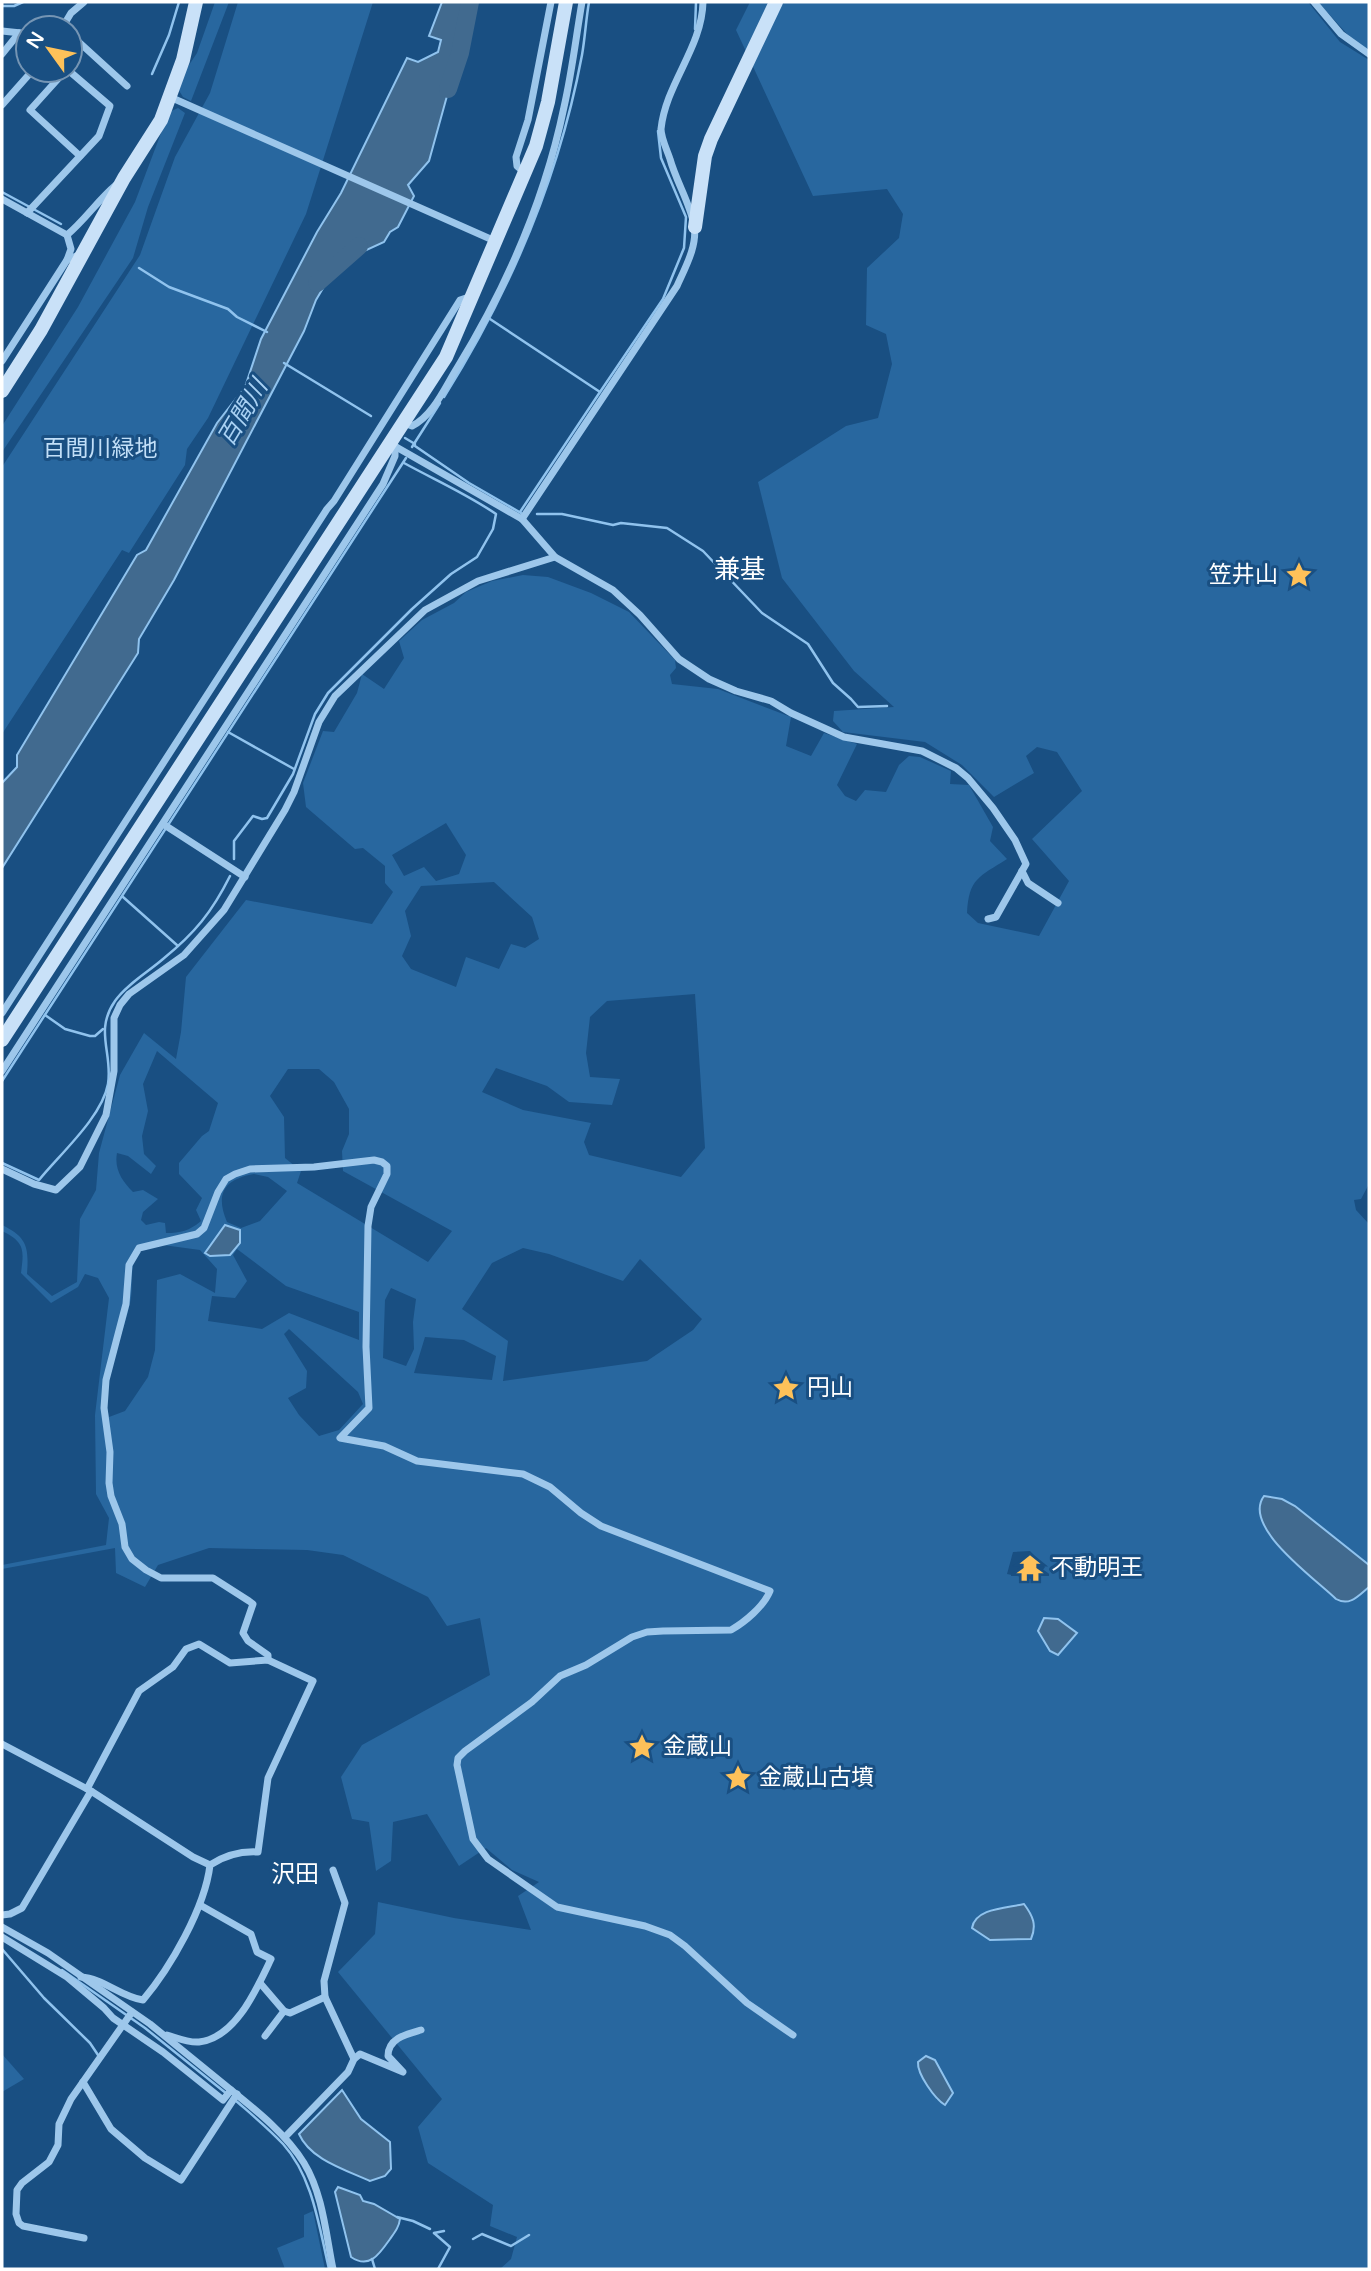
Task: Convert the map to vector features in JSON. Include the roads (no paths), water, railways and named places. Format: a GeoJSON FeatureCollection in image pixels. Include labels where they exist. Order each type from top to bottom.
{"type":"FeatureCollection","features":[{"type":"Feature","properties":{"kind":"street"},"geometry":{"type":"LineString","coordinates":[[69,2],[76,9]]}},
{"type":"Feature","properties":{"kind":"street"},"geometry":{"type":"LineString","coordinates":[[72,14],[84,2]]}},
{"type":"Feature","properties":{"kind":"street"},"geometry":{"type":"LineString","coordinates":[[2,391],[41,330],[124,178],[174,98],[196,2]]}},
{"type":"Feature","properties":{"kind":"street"},"geometry":{"type":"LineString","coordinates":[[525,172],[517,166],[516,157],[528,120],[551,2]]}},
{"type":"Feature","properties":{"kind":"street"},"geometry":{"type":"LineString","coordinates":[[2,1040],[316,555],[393,445],[446,357],[473,296],[490,238],[536,146],[548,102],[566,2]]}},
{"type":"Feature","properties":{"kind":"street"},"geometry":{"type":"LineString","coordinates":[[404,423],[412,426],[416,424],[430,410],[456,371],[494,301],[529,222],[565,106],[583,2]]}},
{"type":"Feature","properties":{"kind":"street"},"geometry":{"type":"LineString","coordinates":[[695,227],[661,131],[670,97],[700,29],[703,2]]}},
{"type":"Feature","properties":{"kind":"street"},"geometry":{"type":"LineString","coordinates":[[522,519],[677,286],[691,252],[705,156],[776,2]]}},
{"type":"Feature","properties":{"kind":"street"},"geometry":{"type":"LineString","coordinates":[[1314,2],[1341,34],[1369,54]]}},
{"type":"Feature","properties":{"kind":"street"},"geometry":{"type":"LineString","coordinates":[[2,54],[14,39]]}},
{"type":"Feature","properties":{"kind":"street"},"geometry":{"type":"LineString","coordinates":[[84,47],[127,86]]}},
{"type":"Feature","properties":{"kind":"street"},"geometry":{"type":"LineString","coordinates":[[2,105],[21,84]]}},
{"type":"Feature","properties":{"kind":"street"},"geometry":{"type":"LineString","coordinates":[[54,84],[30,110],[80,156]]}},
{"type":"Feature","properties":{"kind":"street"},"geometry":{"type":"LineString","coordinates":[[30,209],[99,136],[110,106],[84,84]]}},
{"type":"Feature","properties":{"kind":"street"},"geometry":{"type":"LineString","coordinates":[[174,98],[490,238]]}},
{"type":"Feature","properties":{"kind":"street"},"geometry":{"type":"LineString","coordinates":[[66,235],[124,178]]}},
{"type":"Feature","properties":{"kind":"street"},"geometry":{"type":"LineString","coordinates":[[2,199],[30,209],[66,235],[71,249],[67,260],[2,361]]}},
{"type":"Feature","properties":{"kind":"street"},"geometry":{"type":"LineString","coordinates":[[67,260],[82,254]]}},
{"type":"Feature","properties":{"kind":"street"},"geometry":{"type":"LineString","coordinates":[[2,1013],[334,501],[460,300],[473,296]]}},
{"type":"Feature","properties":{"kind":"street"},"geometry":{"type":"LineString","coordinates":[[393,445],[522,519],[555,557],[613,590],[640,615],[679,659],[719,684],[771,701],[844,737],[922,751],[956,768],[993,808],[1016,840],[1026,864],[996,917],[988,919]]}},
{"type":"Feature","properties":{"kind":"street"},"geometry":{"type":"LineString","coordinates":[[2,1071],[166,825],[383,484],[396,456],[393,445]]}},
{"type":"Feature","properties":{"kind":"street"},"geometry":{"type":"LineString","coordinates":[[2,1169],[34,1184],[56,1189],[80,1167],[106,1115],[111,1093],[114,1018],[120,1005],[129,994],[184,956],[224,909],[294,792],[323,715],[344,686],[416,616],[448,596],[478,581],[555,557]]}},
{"type":"Feature","properties":{"kind":"street"},"geometry":{"type":"LineString","coordinates":[[166,825],[245,877]]}},
{"type":"Feature","properties":{"kind":"street"},"geometry":{"type":"LineString","coordinates":[[1022,871],[1028,883],[1058,903]]}},
{"type":"Feature","properties":{"kind":"street"},"geometry":{"type":"LineString","coordinates":[[268,1660],[268,1655],[247,1641],[243,1633],[253,1604],[213,1578],[161,1578],[132,1559],[125,1548],[122,1524],[109,1483],[110,1452],[104,1408],[106,1380],[126,1304],[129,1265],[139,1248],[197,1234],[204,1228],[222,1186],[235,1174],[250,1169],[348,1164],[365,1160],[382,1162],[387,1166],[387,1174],[371,1207],[368,1226],[366,1347],[369,1408],[341,1438],[384,1446],[424,1463],[523,1474],[550,1487],[581,1513],[601,1525],[771,1591],[768,1598],[740,1625],[731,1630],[663,1631],[632,1637],[586,1665],[560,1676],[532,1702],[465,1751],[458,1758],[457,1765],[473,1839],[488,1859],[557,1907],[645,1926],[670,1935],[747,2003],[793,2035]]}},
{"type":"Feature","properties":{"kind":"street"},"geometry":{"type":"LineString","coordinates":[[2,1915],[22,1908],[89,1790],[139,1691],[173,1667],[186,1649],[199,1644],[230,1663],[268,1660],[313,1681],[268,1778],[258,1852],[245,1851],[209,1865]]}},
{"type":"Feature","properties":{"kind":"street"},"geometry":{"type":"LineString","coordinates":[[2,1744],[89,1790],[209,1865]]}},
{"type":"Feature","properties":{"kind":"street"},"geometry":{"type":"LineString","coordinates":[[81,1978],[90,1978],[131,1999],[143,2000],[160,1979],[200,1905],[209,1865]]}},
{"type":"Feature","properties":{"kind":"street"},"geometry":{"type":"LineString","coordinates":[[333,1870],[345,1903],[324,1981],[325,1997],[354,2059]]}},
{"type":"Feature","properties":{"kind":"street"},"geometry":{"type":"LineString","coordinates":[[2,1937],[127,2018],[163,2034],[196,2042],[212,2039],[233,2024],[260,1983],[271,1959],[257,1952],[251,1934],[200,1905]]}},
{"type":"Feature","properties":{"kind":"street"},"geometry":{"type":"LineString","coordinates":[[2,1927],[48,1953],[81,1978],[163,2052],[223,2100],[231,2095]]}},
{"type":"Feature","properties":{"kind":"street"},"geometry":{"type":"LineString","coordinates":[[260,1983],[284,2011],[290,2013],[325,1997]]}},
{"type":"Feature","properties":{"kind":"street"},"geometry":{"type":"LineString","coordinates":[[265,2036],[284,2011]]}},
{"type":"Feature","properties":{"kind":"street"},"geometry":{"type":"LineString","coordinates":[[84,2238],[23,2226],[19,2223],[17,2190],[49,2162],[58,2145],[59,2124],[64,2112],[127,2018]]}},
{"type":"Feature","properties":{"kind":"street"},"geometry":{"type":"LineString","coordinates":[[285,2137],[348,2071],[359,2054],[403,2072],[388,2056],[388,2049],[396,2039],[421,2030]]}},
{"type":"Feature","properties":{"kind":"street"},"geometry":{"type":"LineString","coordinates":[[163,2034],[231,2095],[285,2137],[305,2165],[317,2193],[333,2269]]}},
{"type":"Feature","properties":{"kind":"street"},"geometry":{"type":"LineString","coordinates":[[83,2082],[110,2129],[145,2158],[181,2180],[231,2095]]}},
{"type":"Feature","properties":{"kind":"water"},"geometry":{"type":"Polygon","coordinates":[[[442,2],[473,2],[429,161],[408,185],[414,196],[398,227],[390,232],[384,242],[338,263],[316,300],[304,331],[174,580],[139,639],[138,653],[2,868],[2,783],[17,767],[17,755],[137,555],[146,550],[217,423],[245,387],[261,339],[317,232],[341,193],[407,58],[418,62],[438,52],[441,40],[429,36],[442,2]]]}},
{"type":"Feature","properties":{"kind":"water"},"geometry":{"type":"Polygon","coordinates":[[[225,1225],[240,1230],[240,1243],[230,1255],[210,1256],[205,1253],[225,1225]]]}},
{"type":"Feature","properties":{"kind":"water"},"geometry":{"type":"Polygon","coordinates":[[[1264,1496],[1282,1499],[1295,1506],[1369,1565],[1369,1587],[1350,1601],[1336,1599],[1298,1566],[1271,1537],[1260,1509],[1264,1496]]]}},
{"type":"Feature","properties":{"kind":"water"},"geometry":{"type":"Polygon","coordinates":[[[1044,1618],[1058,1619],[1077,1633],[1058,1655],[1050,1651],[1038,1631],[1044,1618]]]}},
{"type":"Feature","properties":{"kind":"water"},"geometry":{"type":"Polygon","coordinates":[[[1024,1904],[1033,1921],[1031,1939],[990,1940],[972,1928],[974,1921],[985,1913],[1024,1904]]]}},
{"type":"Feature","properties":{"kind":"water"},"geometry":{"type":"Polygon","coordinates":[[[926,2056],[935,2060],[953,2093],[945,2105],[932,2092],[920,2073],[918,2062],[926,2056]]]}},
{"type":"Feature","properties":{"kind":"water"},"geometry":{"type":"Polygon","coordinates":[[[342,2090],[361,2119],[390,2142],[391,2169],[385,2176],[370,2181],[339,2167],[319,2157],[304,2143],[299,2134],[342,2090]]]}},
{"type":"Feature","properties":{"kind":"water"},"geometry":{"type":"Polygon","coordinates":[[[338,2187],[360,2195],[363,2201],[374,2204],[400,2219],[399,2225],[382,2250],[369,2261],[358,2261],[351,2257],[335,2192],[338,2187]]]}},
{"type":"Feature","properties":{"kind":"waterway"},"geometry":{"type":"LineString","coordinates":[[2,6],[14,6],[23,2]]}},
{"type":"Feature","properties":{"kind":"waterway"},"geometry":{"type":"LineString","coordinates":[[152,74],[169,35],[179,2]]}},
{"type":"Feature","properties":{"kind":"waterway","name":"百間川"},"geometry":{"type":"LineString","coordinates":[[448,89],[460,53],[470,2]]}},
{"type":"Feature","properties":{"kind":"waterway"},"geometry":{"type":"LineString","coordinates":[[444,397],[511,275],[546,190],[572,101],[589,2]]}},
{"type":"Feature","properties":{"kind":"waterway"},"geometry":{"type":"LineString","coordinates":[[695,29],[696,2]]}},
{"type":"Feature","properties":{"kind":"waterway"},"geometry":{"type":"LineString","coordinates":[[600,392],[663,299],[684,248],[686,217],[661,158],[658,131]]}},
{"type":"Feature","properties":{"kind":"waterway"},"geometry":{"type":"LineString","coordinates":[[2,192],[61,224]]}},
{"type":"Feature","properties":{"kind":"waterway","name":"百間川"},"geometry":{"type":"LineString","coordinates":[[317,283],[359,246]]}},
{"type":"Feature","properties":{"kind":"waterway"},"geometry":{"type":"LineString","coordinates":[[139,268],[169,287],[228,309],[237,317],[267,332]]}},
{"type":"Feature","properties":{"kind":"waterway"},"geometry":{"type":"LineString","coordinates":[[490,319],[600,392],[520,512]]}},
{"type":"Feature","properties":{"kind":"waterway"},"geometry":{"type":"LineString","coordinates":[[284,363],[371,416]]}},
{"type":"Feature","properties":{"kind":"waterway"},"geometry":{"type":"LineString","coordinates":[[412,447],[440,403]]}},
{"type":"Feature","properties":{"kind":"waterway"},"geometry":{"type":"LineString","coordinates":[[405,438],[415,444]]}},
{"type":"Feature","properties":{"kind":"waterway"},"geometry":{"type":"LineString","coordinates":[[415,446],[469,483],[521,513]]}},
{"type":"Feature","properties":{"kind":"waterway"},"geometry":{"type":"LineString","coordinates":[[2,1081],[406,458]]}},
{"type":"Feature","properties":{"kind":"waterway"},"geometry":{"type":"LineString","coordinates":[[234,859],[234,841],[253,816],[267,818],[293,774],[315,714],[328,693],[412,609],[451,574],[477,557],[493,529],[496,514],[404,463]]}},
{"type":"Feature","properties":{"kind":"waterway"},"geometry":{"type":"LineString","coordinates":[[537,514],[562,514],[613,525],[621,523],[667,528],[703,551],[762,613],[808,644],[833,683],[858,707],[887,706]]}},
{"type":"Feature","properties":{"kind":"waterway"},"geometry":{"type":"LineString","coordinates":[[228,732],[294,769]]}},
{"type":"Feature","properties":{"kind":"waterway"},"geometry":{"type":"LineString","coordinates":[[2,1163],[39,1180],[79,1135],[98,1109],[108,1084],[105,1032],[109,1012],[115,1001],[131,984],[194,931],[230,876]]}},
{"type":"Feature","properties":{"kind":"waterway"},"geometry":{"type":"LineString","coordinates":[[123,897],[178,946]]}},
{"type":"Feature","properties":{"kind":"waterway"},"geometry":{"type":"LineString","coordinates":[[45,1015],[65,1029],[90,1036],[95,1036],[103,1029]]}},
{"type":"Feature","properties":{"kind":"waterway"},"geometry":{"type":"LineString","coordinates":[[2,1949],[44,1998],[90,2043],[98,2055]]}},
{"type":"Feature","properties":{"kind":"waterway"},"geometry":{"type":"LineString","coordinates":[[62,1970],[145,2028],[227,2094]]}},
{"type":"Feature","properties":{"kind":"waterway"},"geometry":{"type":"LineString","coordinates":[[235,2100],[283,2144],[293,2157],[314,2203],[329,2269]]}},
{"type":"Feature","properties":{"kind":"waterway"},"geometry":{"type":"LineString","coordinates":[[397,2217],[430,2229]]}},
{"type":"Feature","properties":{"kind":"waterway"},"geometry":{"type":"LineString","coordinates":[[434,2233],[444,2231]]}},
{"type":"Feature","properties":{"kind":"waterway"},"geometry":{"type":"LineString","coordinates":[[434,2233],[450,2247],[438,2269]]}},
{"type":"Feature","properties":{"kind":"waterway"},"geometry":{"type":"LineString","coordinates":[[473,2239],[482,2234],[511,2246],[529,2235]]}},
{"type":"Feature","properties":{"kind":"waterway"},"geometry":{"type":"LineString","coordinates":[[372,2259],[375,2269]]}},
{"type":"Feature","properties":{"kind":"place","name":"笠井山"},"geometry":{"type":"Point","coordinates":[1299,575]}},
{"type":"Feature","properties":{"kind":"place","name":"円山"},"geometry":{"type":"Point","coordinates":[786,1388]}},
{"type":"Feature","properties":{"kind":"place","name":"不動明王"},"geometry":{"type":"Point","coordinates":[1030,1568]}},
{"type":"Feature","properties":{"kind":"place","name":"金蔵山"},"geometry":{"type":"Point","coordinates":[642,1747]}},
{"type":"Feature","properties":{"kind":"place","name":"金蔵山古墳"},"geometry":{"type":"Point","coordinates":[738,1778]}},
{"type":"Feature","properties":{"kind":"district","name":"兼基"},"geometry":{"type":"Point","coordinates":[740,569]}},
{"type":"Feature","properties":{"kind":"district","name":"沢田"},"geometry":{"type":"Point","coordinates":[295,1874]}},
{"type":"Feature","properties":{"kind":"park label","name":"百間川緑地"},"geometry":{"type":"Point","coordinates":[100,449]}}]}
